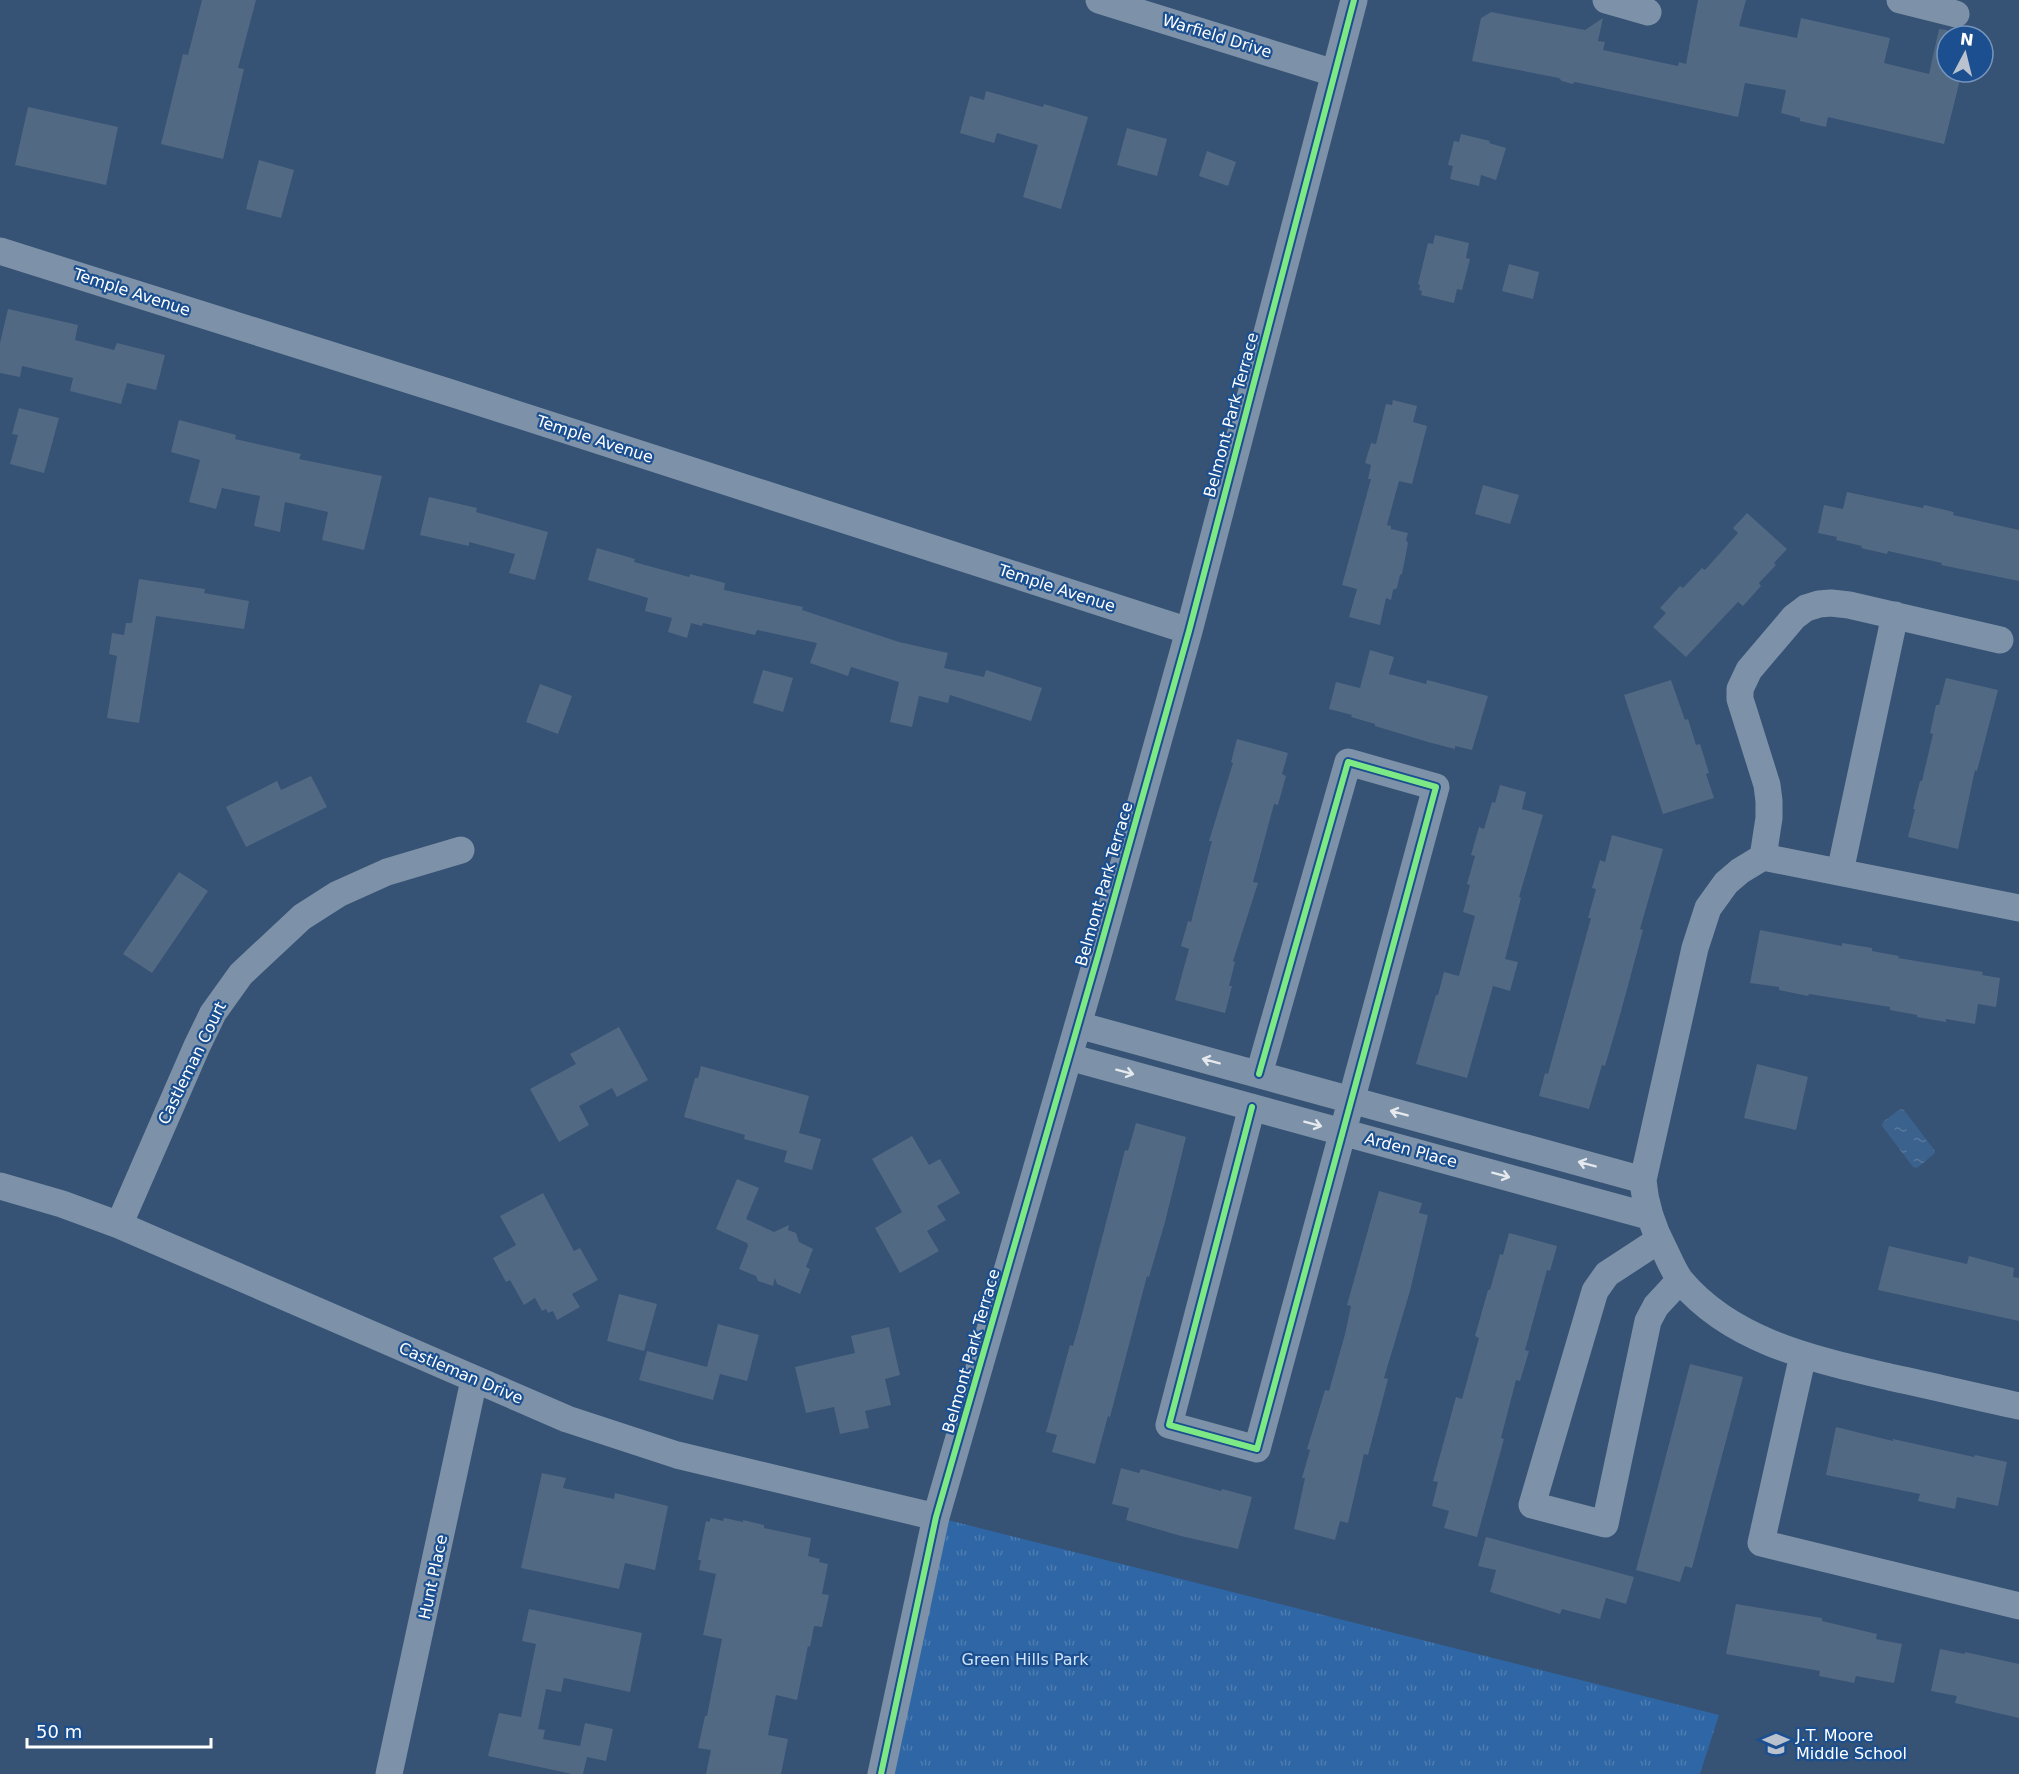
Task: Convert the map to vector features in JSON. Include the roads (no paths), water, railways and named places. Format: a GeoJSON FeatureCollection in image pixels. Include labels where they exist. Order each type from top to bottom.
{"type":"FeatureCollection","features":[{"type":"Feature","properties":{"kind":"street","name":"Warfield Drive"},"geometry":{"type":"LineString","coordinates":[[1099,0],[1334,73]]}},
{"type":"Feature","properties":{"kind":"street","name":"Belmont Park Terrace"},"geometry":{"type":"LineString","coordinates":[[881,1774],[936,1517],[1189,630],[1353,0]]}},
{"type":"Feature","properties":{"kind":"street"},"geometry":{"type":"LineString","coordinates":[[1606,0],[1648,12]]}},
{"type":"Feature","properties":{"kind":"street"},"geometry":{"type":"LineString","coordinates":[[1912,2],[1956,14]]}},
{"type":"Feature","properties":{"kind":"street","name":"Temple Avenue"},"geometry":{"type":"LineString","coordinates":[[0,251],[1189,630]]}},
{"type":"Feature","properties":{"kind":"street"},"geometry":{"type":"LineString","coordinates":[[1763,857],[1769,818],[1767,785],[1740,699],[1743,680],[1749,670],[1794,617],[1806,608],[1831,603],[1895,615],[2000,640]]}},
{"type":"Feature","properties":{"kind":"street"},"geometry":{"type":"LineString","coordinates":[[1840,872],[1895,615]]}},
{"type":"Feature","properties":{"kind":"street"},"geometry":{"type":"LineString","coordinates":[[1252,1107],[1169,1425],[1257,1449],[1341,1131],[1436,788],[1348,762],[1259,1074]]}},
{"type":"Feature","properties":{"kind":"street","name":"Castleman Court"},"geometry":{"type":"LineString","coordinates":[[119,1225],[213,1013],[241,974],[302,917],[338,894],[387,872],[461,850]]}},
{"type":"Feature","properties":{"kind":"street"},"geometry":{"type":"LineString","coordinates":[[2019,908],[1763,857],[1740,871],[1725,883],[1708,908],[1695,948],[1643,1180],[1648,1215],[1680,1280],[1710,1307],[1743,1329],[1767,1342],[1803,1355],[2019,1406]]}},
{"type":"Feature","properties":{"kind":"street","name":"Arden Place"},"geometry":{"type":"LineString","coordinates":[[1078,1025],[1643,1180]]}},
{"type":"Feature","properties":{"kind":"street","name":"Arden Place"},"geometry":{"type":"LineString","coordinates":[[1069,1057],[1648,1215]]}},
{"type":"Feature","properties":{"kind":"street","name":"Castleman Drive"},"geometry":{"type":"LineString","coordinates":[[0,1186],[62,1204],[119,1225],[567,1419],[677,1455],[936,1517]]}},
{"type":"Feature","properties":{"kind":"street"},"geometry":{"type":"LineString","coordinates":[[1659,1240],[1607,1274],[1595,1291],[1532,1505],[1605,1524],[1648,1321],[1656,1306],[1680,1280]]}},
{"type":"Feature","properties":{"kind":"street"},"geometry":{"type":"LineString","coordinates":[[1803,1355],[1761,1543],[2019,1606]]}},
{"type":"Feature","properties":{"kind":"street","name":"Hunt Place"},"geometry":{"type":"LineString","coordinates":[[389,1774],[474,1380]]}},
{"type":"Feature","properties":{"kind":"water"},"geometry":{"type":"Polygon","coordinates":[[[1900,1109],[1904,1110],[1935,1151],[1917,1168],[1913,1167],[1882,1126],[1883,1122],[1900,1109]]]}},
{"type":"Feature","properties":{"kind":"place","name":"J.T. Moore Middle School"},"geometry":{"type":"Point","coordinates":[1776,1744]}},
{"type":"Feature","properties":{"kind":"park label","name":"Green Hills Park"},"geometry":{"type":"Point","coordinates":[1025,1659]}}]}
